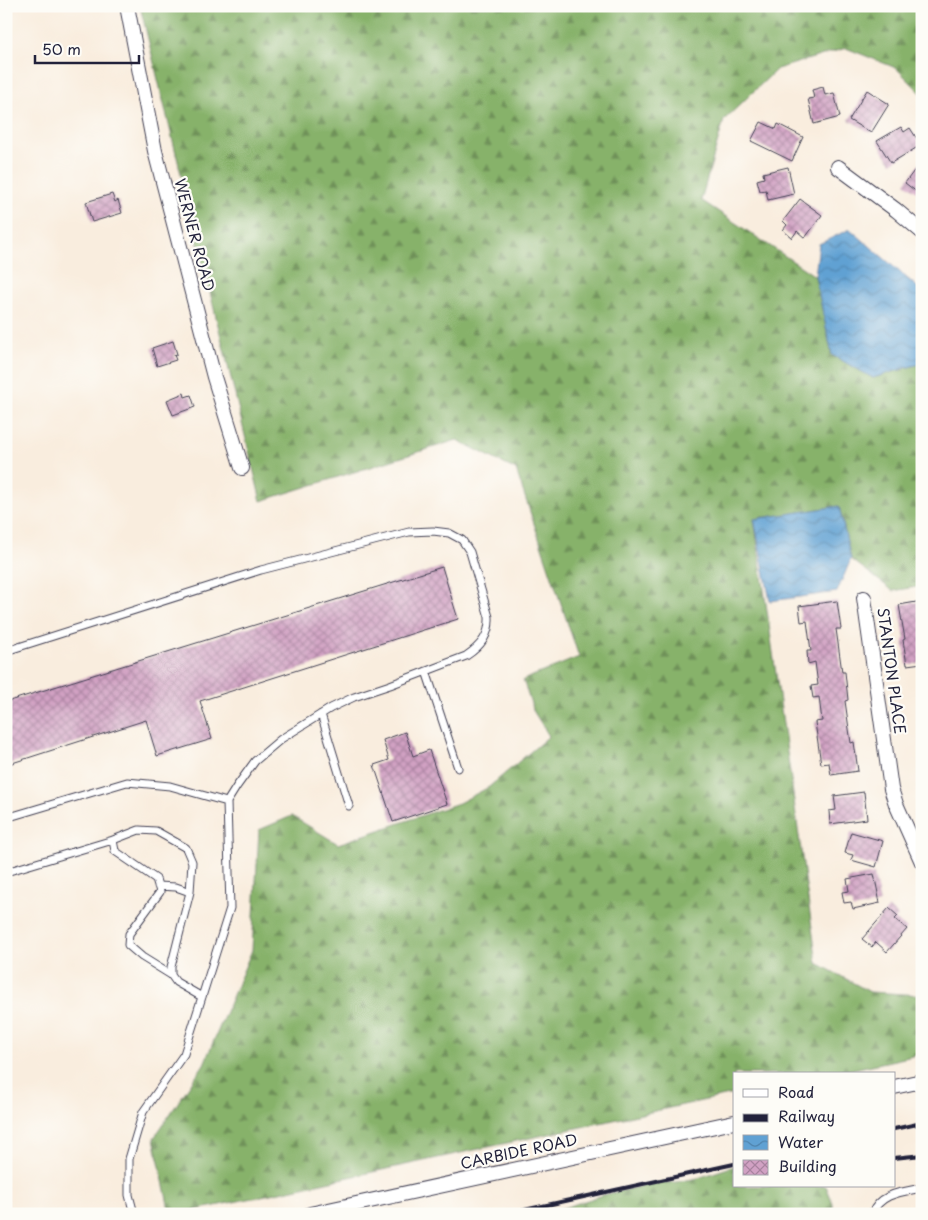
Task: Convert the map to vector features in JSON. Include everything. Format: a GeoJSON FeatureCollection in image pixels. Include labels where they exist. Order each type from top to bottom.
{"type":"FeatureCollection","features":[{"type":"Feature","properties":{"kind":"street","name":"WERNER ROAD"},"geometry":{"type":"LineString","coordinates":[[127,6],[155,151],[214,377],[242,468]]}},
{"type":"Feature","properties":{"kind":"street"},"geometry":{"type":"LineString","coordinates":[[838,167],[922,232]]}},
{"type":"Feature","properties":{"kind":"street","name":"STANTON PLACE"},"geometry":{"type":"LineString","coordinates":[[864,598],[891,789],[922,862]]}},
{"type":"Feature","properties":{"kind":"street"},"geometry":{"type":"LineString","coordinates":[[896,1087],[922,1082]]}},
{"type":"Feature","properties":{"kind":"street","name":"CARBIDE ROAD"},"geometry":{"type":"LineString","coordinates":[[310,1214],[733,1122]]}},
{"type":"Feature","properties":{"kind":"lane"},"geometry":{"type":"LineString","coordinates":[[6,650],[261,570],[409,532],[449,533],[462,540],[470,552],[489,617],[489,626],[482,644],[466,656],[354,697],[321,714],[281,739],[255,761],[227,802],[230,908],[184,1054],[143,1112],[129,1159],[129,1195],[134,1214]]}},
{"type":"Feature","properties":{"kind":"lane"},"geometry":{"type":"LineString","coordinates":[[426,671],[458,768]]}},
{"type":"Feature","properties":{"kind":"lane"},"geometry":{"type":"LineString","coordinates":[[321,714],[349,806]]}},
{"type":"Feature","properties":{"kind":"lane"},"geometry":{"type":"LineString","coordinates":[[6,818],[127,782],[170,786],[227,802]]}},
{"type":"Feature","properties":{"kind":"lane"},"geometry":{"type":"LineString","coordinates":[[6,872],[140,830],[156,831],[186,848],[192,862],[190,892],[171,968],[171,975]]}},
{"type":"Feature","properties":{"kind":"lane"},"geometry":{"type":"LineString","coordinates":[[113,840],[115,850],[156,879],[160,892],[129,934],[128,945],[142,958],[171,975],[176,982],[202,997]]}},
{"type":"Feature","properties":{"kind":"lane"},"geometry":{"type":"LineString","coordinates":[[158,886],[176,887],[190,892]]}},
{"type":"Feature","properties":{"kind":"lane"},"geometry":{"type":"LineString","coordinates":[[872,1214],[875,1206],[883,1198],[922,1188]]}},
{"type":"Feature","properties":{"kind":"green space"},"geometry":{"type":"Polygon","coordinates":[[[140,6],[922,6],[922,94],[896,68],[846,48],[777,69],[724,120],[701,200],[815,276],[832,355],[873,378],[922,363],[922,586],[893,591],[851,559],[839,506],[754,519],[817,963],[870,992],[922,995],[922,1054],[840,1072],[733,1072],[733,1094],[178,1214],[170,1214],[154,1138],[204,1064],[252,950],[259,830],[292,816],[338,844],[459,803],[489,787],[549,736],[534,712],[523,680],[579,657],[516,470],[457,440],[261,501],[140,6]]]}},
{"type":"Feature","properties":{"kind":"green space"},"geometry":{"type":"Polygon","coordinates":[[[733,1166],[733,1188],[827,1188],[833,1203],[833,1214],[545,1214],[603,1195],[655,1183],[698,1178],[733,1166]]]}},
{"type":"Feature","properties":{"kind":"water"},"geometry":{"type":"Polygon","coordinates":[[[850,229],[922,291],[922,363],[873,378],[832,355],[815,276],[819,244],[850,229]]]}},
{"type":"Feature","properties":{"kind":"water"},"geometry":{"type":"Polygon","coordinates":[[[839,506],[851,559],[837,592],[770,601],[754,519],[839,506]]]}},
{"type":"Feature","properties":{"kind":"building"},"geometry":{"type":"Polygon","coordinates":[[[823,87],[825,95],[834,93],[840,117],[814,124],[808,99],[814,98],[812,90],[823,87]]]}},
{"type":"Feature","properties":{"kind":"building"},"geometry":{"type":"Polygon","coordinates":[[[867,90],[889,104],[871,133],[849,120],[867,90]]]}},
{"type":"Feature","properties":{"kind":"building"},"geometry":{"type":"Polygon","coordinates":[[[761,122],[776,129],[778,124],[803,137],[792,161],[751,141],[761,122]]]}},
{"type":"Feature","properties":{"kind":"building"},"geometry":{"type":"Polygon","coordinates":[[[901,127],[904,132],[910,128],[921,145],[891,163],[877,141],[901,127]]]}},
{"type":"Feature","properties":{"kind":"building"},"geometry":{"type":"Polygon","coordinates":[[[922,160],[922,196],[905,183],[922,160]]]}},
{"type":"Feature","properties":{"kind":"building"},"geometry":{"type":"Polygon","coordinates":[[[788,167],[794,194],[768,200],[766,190],[760,191],[757,180],[764,178],[763,173],[788,167]]]}},
{"type":"Feature","properties":{"kind":"building"},"geometry":{"type":"Polygon","coordinates":[[[112,194],[115,202],[118,200],[122,213],[92,222],[86,202],[112,194]]]}},
{"type":"Feature","properties":{"kind":"building"},"geometry":{"type":"Polygon","coordinates":[[[800,199],[822,215],[805,238],[797,231],[792,238],[783,230],[787,225],[783,221],[800,199]]]}},
{"type":"Feature","properties":{"kind":"building"},"geometry":{"type":"Polygon","coordinates":[[[173,341],[177,354],[174,355],[176,360],[157,366],[152,348],[173,341]]]}},
{"type":"Feature","properties":{"kind":"building"},"geometry":{"type":"Polygon","coordinates":[[[184,393],[185,397],[191,395],[195,407],[173,415],[167,400],[184,393]]]}},
{"type":"Feature","properties":{"kind":"building"},"geometry":{"type":"Polygon","coordinates":[[[442,567],[458,619],[200,701],[212,739],[157,756],[146,720],[6,765],[6,702],[442,567]]]}},
{"type":"Feature","properties":{"kind":"building"},"geometry":{"type":"Polygon","coordinates":[[[837,601],[841,629],[836,629],[842,672],[845,672],[848,700],[845,701],[851,743],[854,742],[858,771],[831,775],[829,763],[821,764],[815,722],[822,721],[819,697],[813,698],[811,686],[818,685],[815,662],[808,664],[807,651],[811,651],[807,621],[801,622],[799,606],[837,601]]]}},
{"type":"Feature","properties":{"kind":"building"},"geometry":{"type":"Polygon","coordinates":[[[922,601],[922,663],[907,665],[899,605],[922,601]]]}},
{"type":"Feature","properties":{"kind":"building"},"geometry":{"type":"Polygon","coordinates":[[[405,732],[413,756],[429,750],[447,804],[393,822],[374,765],[389,760],[383,740],[405,732]]]}},
{"type":"Feature","properties":{"kind":"building"},"geometry":{"type":"Polygon","coordinates":[[[864,792],[867,819],[830,824],[829,811],[836,810],[834,796],[864,792]]]}},
{"type":"Feature","properties":{"kind":"building"},"geometry":{"type":"Polygon","coordinates":[[[851,832],[883,841],[876,867],[851,860],[853,855],[845,853],[851,832]]]}},
{"type":"Feature","properties":{"kind":"building"},"geometry":{"type":"Polygon","coordinates":[[[874,874],[880,903],[853,909],[851,902],[844,903],[842,892],[849,891],[847,879],[874,874]]]}},
{"type":"Feature","properties":{"kind":"building"},"geometry":{"type":"Polygon","coordinates":[[[889,908],[898,916],[895,919],[907,929],[887,952],[876,942],[872,947],[862,939],[889,908]]]}},
{"type":"Feature","properties":{"kind":"railway"},"geometry":{"type":"LineString","coordinates":[[896,1129],[922,1123]]}},
{"type":"Feature","properties":{"kind":"railway"},"geometry":{"type":"LineString","coordinates":[[896,1158],[922,1155]]}},
{"type":"Feature","properties":{"kind":"railway"},"geometry":{"type":"LineString","coordinates":[[506,1214],[733,1164]]}}]}
